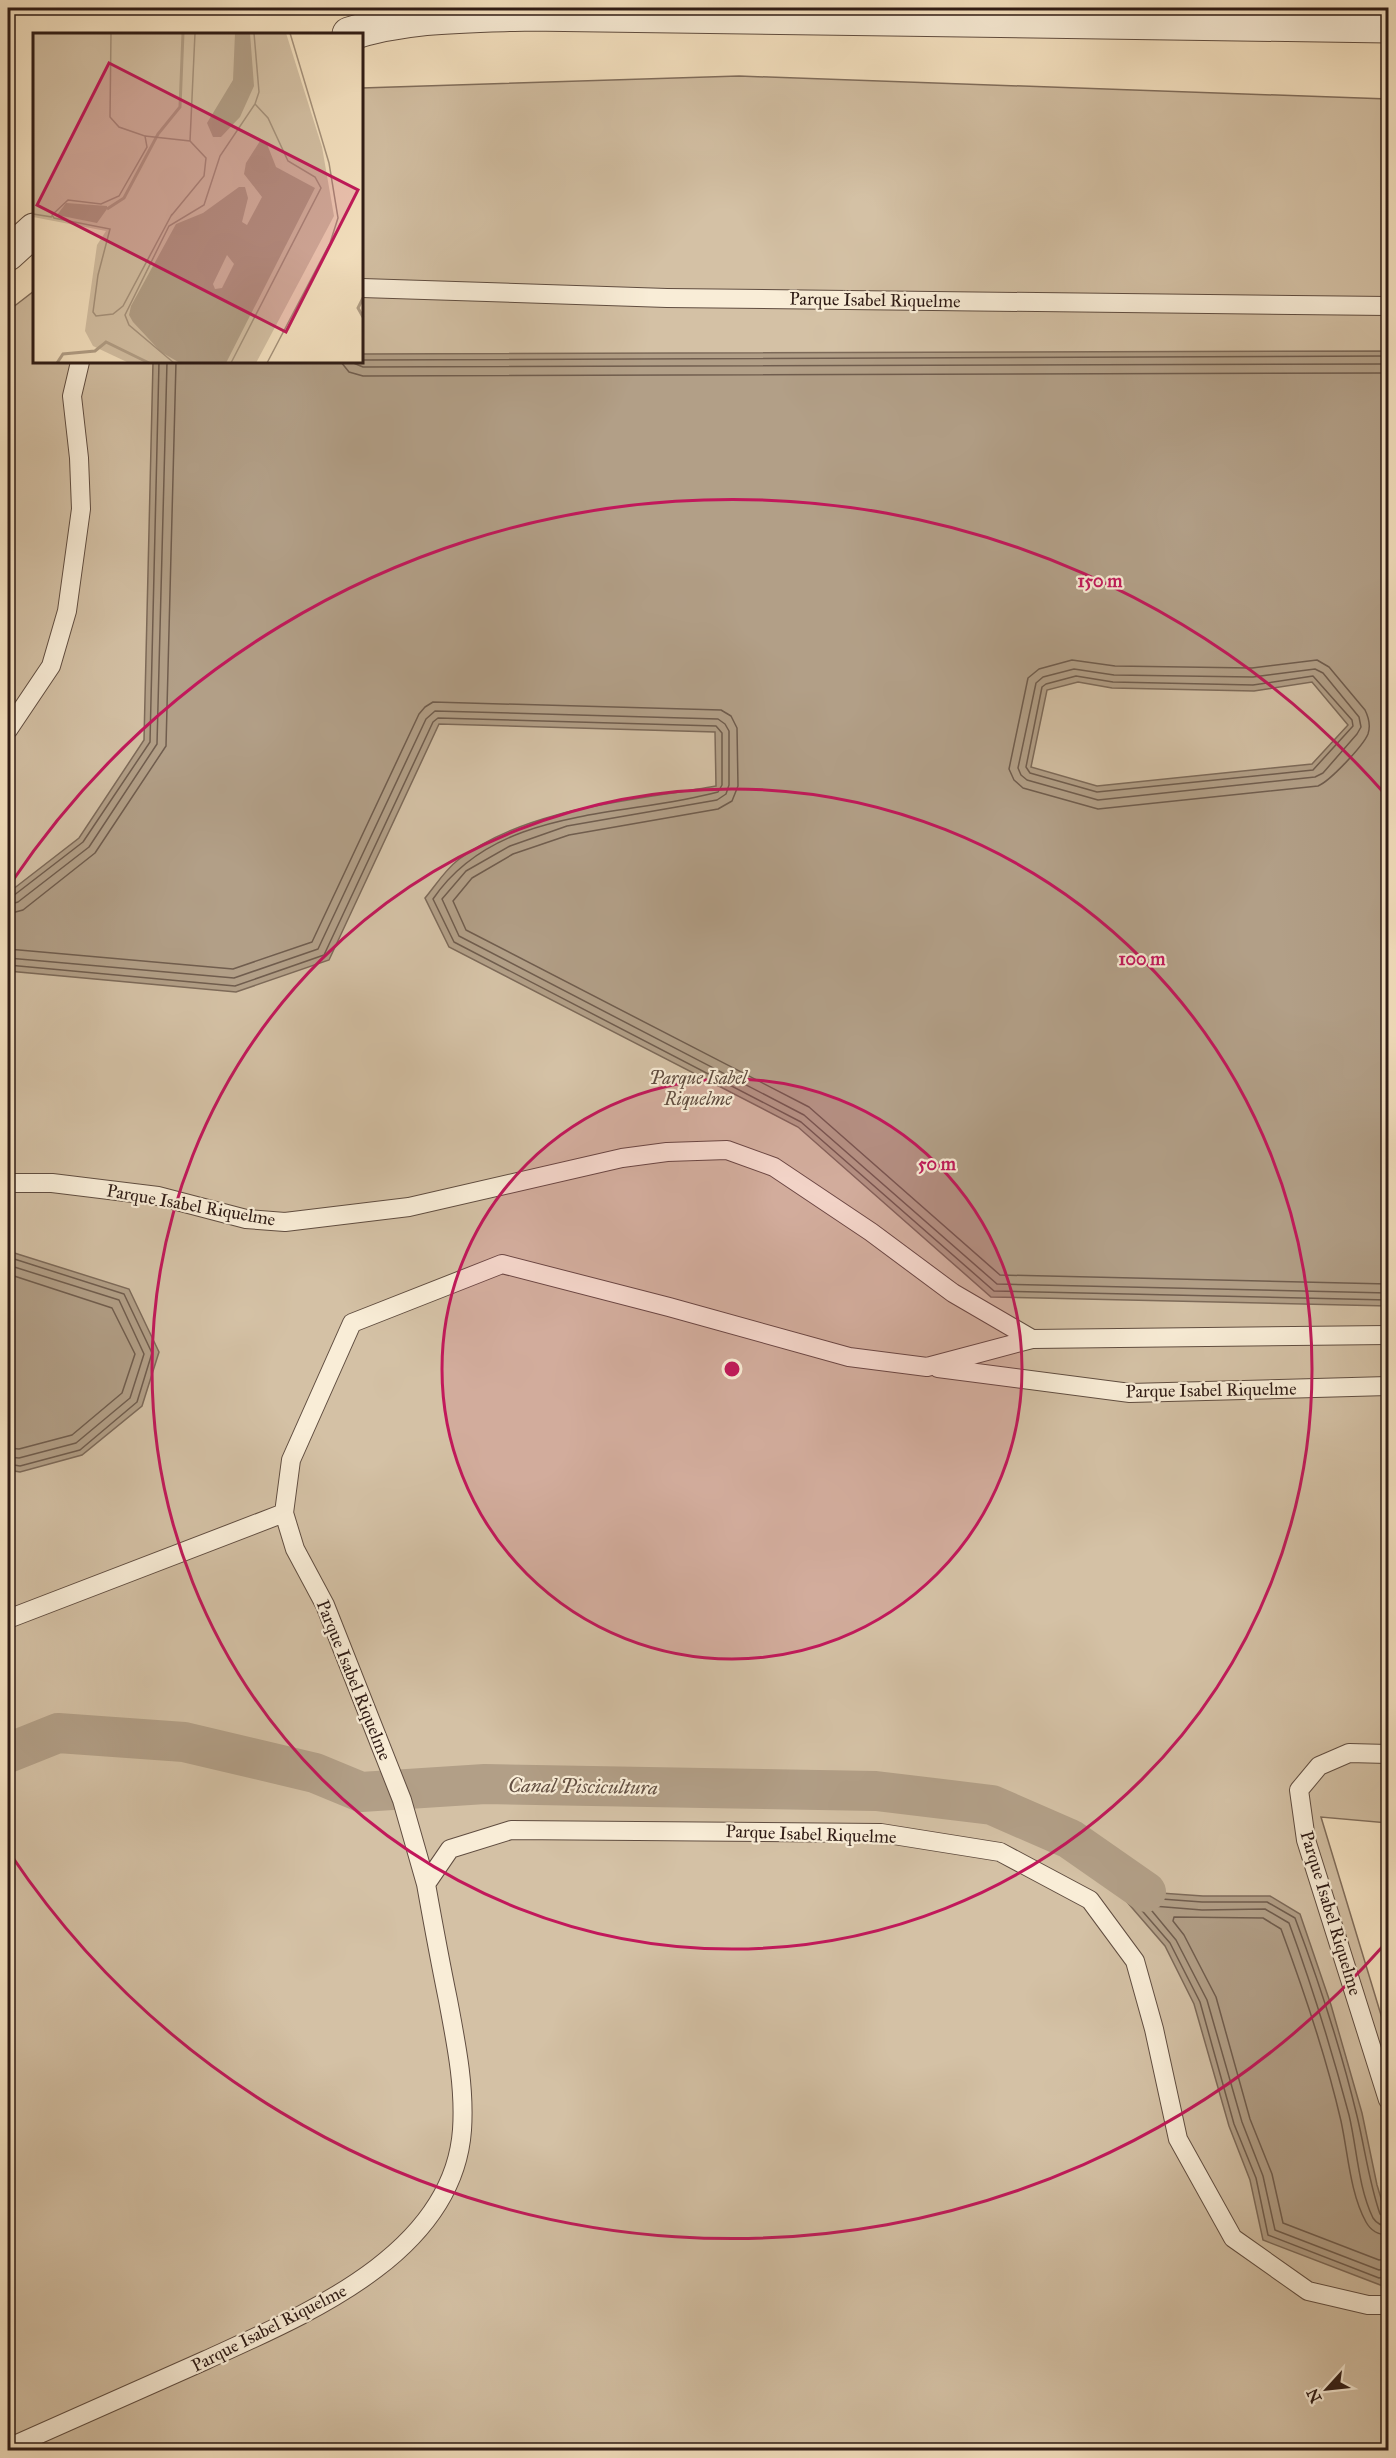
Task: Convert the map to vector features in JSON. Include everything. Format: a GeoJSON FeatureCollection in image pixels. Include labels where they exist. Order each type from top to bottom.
{"type":"FeatureCollection","features":[{"type":"Feature","properties":{"kind":"street"},"geometry":{"type":"LineString","coordinates":[[354,33],[404,22],[460,16],[528,14],[1389,26]]}},
{"type":"Feature","properties":{"kind":"street"},"geometry":{"type":"LineString","coordinates":[[8,254],[33,231]]}},
{"type":"Feature","properties":{"kind":"lane","name":"Parque Isabel Riquelme"},"geometry":{"type":"LineString","coordinates":[[363,288],[667,298],[1389,306]]}},
{"type":"Feature","properties":{"kind":"lane"},"geometry":{"type":"LineString","coordinates":[[8,730],[51,666],[68,611],[81,508],[79,458],[72,396],[81,363]]}},
{"type":"Feature","properties":{"kind":"lane","name":"Parque Isabel Riquelme"},"geometry":{"type":"LineString","coordinates":[[8,1183],[52,1183],[158,1196],[246,1219],[285,1222],[409,1207],[622,1158],[667,1152],[727,1150],[774,1167],[871,1232],[953,1293],[1032,1339]]}},
{"type":"Feature","properties":{"kind":"lane","name":"Parque Isabel Riquelme"},"geometry":{"type":"LineString","coordinates":[[8,2448],[138,2392],[297,2318],[363,2280],[412,2237],[450,2185],[462,2131],[460,2061],[426,1884],[402,1800],[325,1605],[295,1549],[284,1513],[291,1460],[352,1323],[502,1264],[849,1357],[1130,1393],[1389,1386]]}},
{"type":"Feature","properties":{"kind":"lane","name":"Parque Isabel Riquelme"},"geometry":{"type":"LineString","coordinates":[[927,1367],[1032,1339],[1389,1335]]}},
{"type":"Feature","properties":{"kind":"lane"},"geometry":{"type":"LineString","coordinates":[[8,1619],[284,1513]]}},
{"type":"Feature","properties":{"kind":"lane","name":"Parque Isabel Riquelme"},"geometry":{"type":"LineString","coordinates":[[1389,1754],[1350,1753],[1319,1766],[1299,1790],[1306,1840],[1389,2100]]}},
{"type":"Feature","properties":{"kind":"lane","name":"Parque Isabel Riquelme"},"geometry":{"type":"LineString","coordinates":[[426,1884],[450,1849],[511,1830],[881,1833],[1000,1852],[1090,1900],[1135,1962],[1155,2029],[1178,2139],[1233,2238],[1308,2291],[1368,2305],[1389,2305]]}},
{"type":"Feature","properties":{"kind":"green space","name":"Parque Isabel Riquelme"},"geometry":{"type":"Polygon","coordinates":[[[739,76],[1388,99],[1388,1823],[1321,1817],[1388,2038],[1388,2450],[8,2450],[8,311],[33,292],[33,363],[363,363],[363,88],[739,76]]]}},
{"type":"Feature","properties":{"kind":"water"},"geometry":{"type":"Polygon","coordinates":[[[1388,351],[1388,1306],[991,1297],[798,1127],[449,947],[425,898],[453,864],[486,842],[548,817],[616,802],[716,786],[715,732],[439,724],[329,960],[236,992],[8,971],[8,893],[79,838],[144,740],[153,363],[363,363],[363,354],[1388,351]],[[1078,682],[1047,690],[1031,767],[1097,786],[1312,764],[1348,725],[1312,682],[1254,691],[1112,688],[1078,682]]]}},
{"type":"Feature","properties":{"kind":"water"},"geometry":{"type":"Polygon","coordinates":[[[8,1251],[129,1289],[159,1352],[142,1406],[82,1455],[20,1472],[8,1470],[8,1251]]]}},
{"type":"Feature","properties":{"kind":"water"},"geometry":{"type":"Polygon","coordinates":[[[1146,1892],[1203,1896],[1270,1896],[1300,1914],[1331,2005],[1362,2113],[1377,2185],[1388,2221],[1388,2279],[1383,2286],[1263,2240],[1250,2180],[1229,2126],[1194,2004],[1165,1946],[1127,1902],[1146,1892]]]}},
{"type":"Feature","properties":{"kind":"waterway","name":"Canal Piscicultura"},"geometry":{"type":"LineString","coordinates":[[8,1753],[58,1733],[184,1742],[315,1773],[361,1792],[485,1784],[876,1791],[992,1805],[1070,1839],[1146,1892]]}}]}
